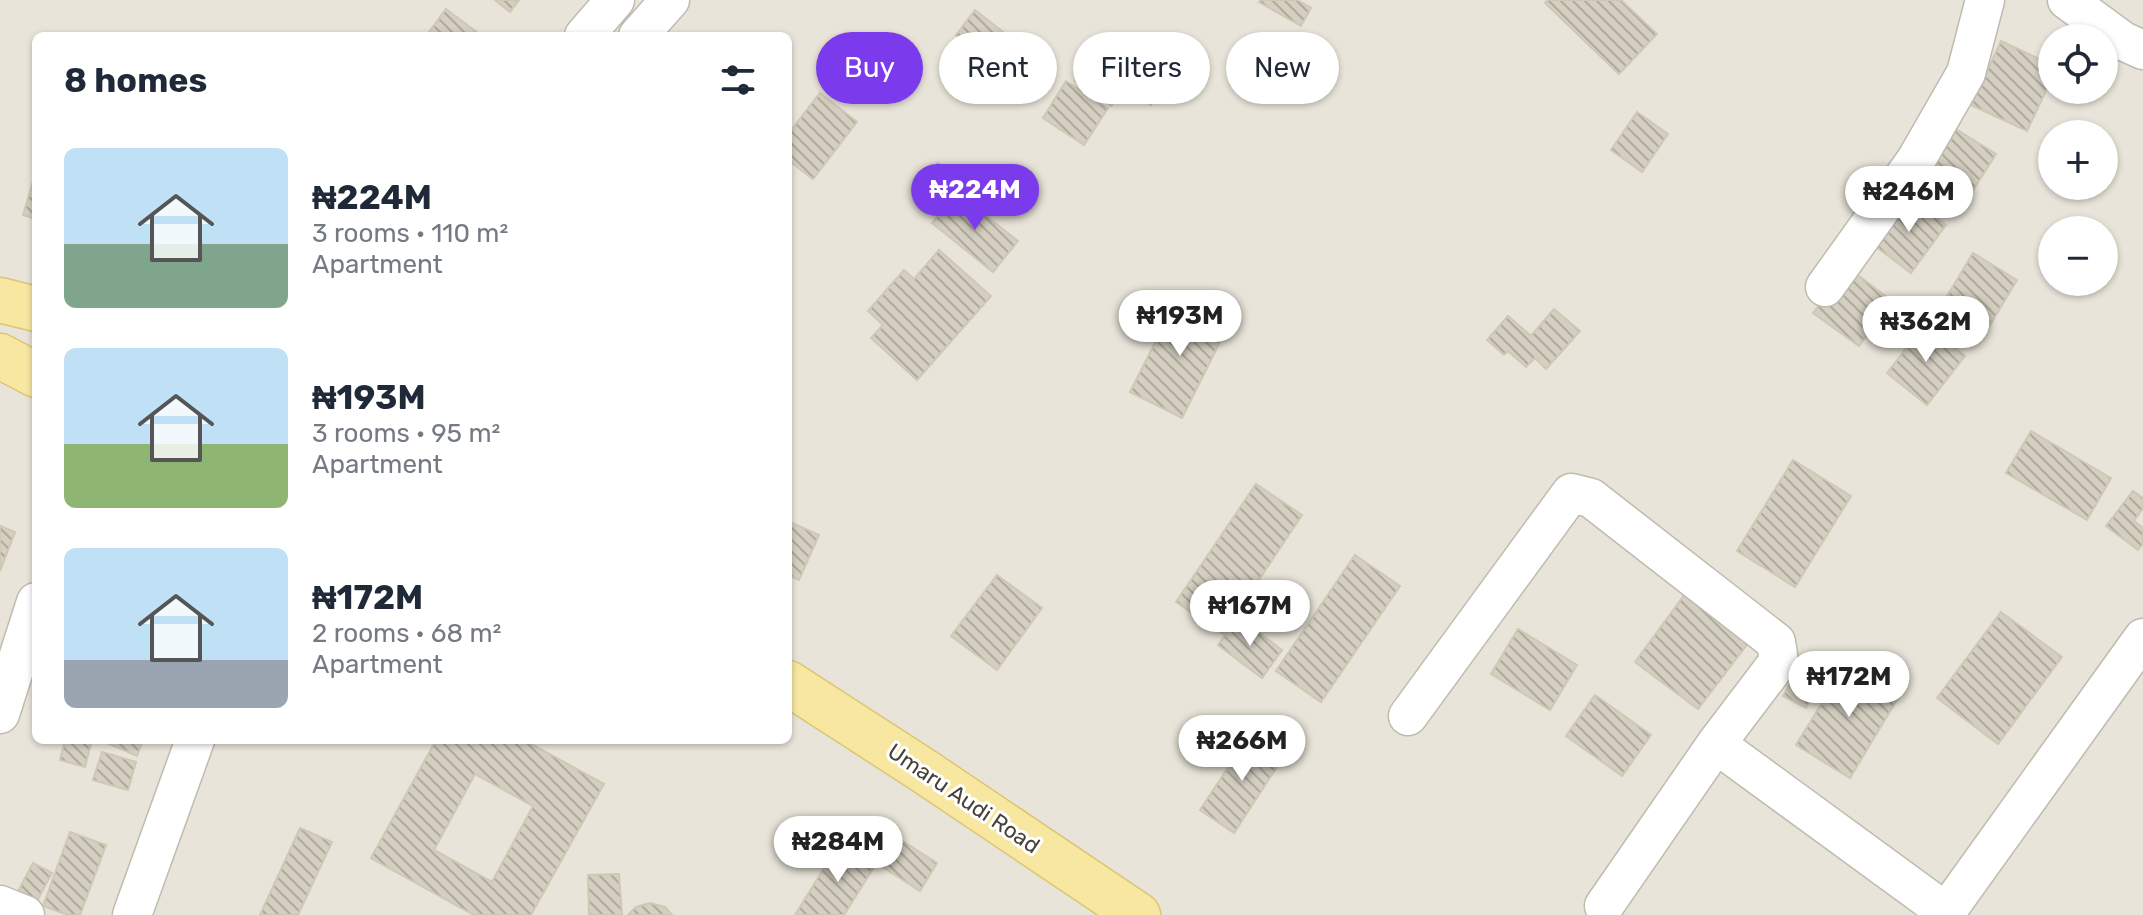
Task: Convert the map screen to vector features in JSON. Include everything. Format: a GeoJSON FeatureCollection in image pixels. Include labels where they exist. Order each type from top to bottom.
{"type":"FeatureCollection","features":[{"type":"Feature","properties":{"kind":"main road"},"geometry":{"type":"LineString","coordinates":[[0,300],[32,308]]}},
{"type":"Feature","properties":{"kind":"main road"},"geometry":{"type":"LineString","coordinates":[[0,356],[32,373]]}},
{"type":"Feature","properties":{"kind":"main road","name":"Umaru Audi Road"},"geometry":{"type":"LineString","coordinates":[[792,686],[1138,915]]}},
{"type":"Feature","properties":{"kind":"street"},"geometry":{"type":"LineString","coordinates":[[587,32],[615,0]]}},
{"type":"Feature","properties":{"kind":"street"},"geometry":{"type":"LineString","coordinates":[[642,32],[670,0]]}},
{"type":"Feature","properties":{"kind":"street"},"geometry":{"type":"LineString","coordinates":[[1825,287],[1916,160],[1966,73],[1985,0]]}},
{"type":"Feature","properties":{"kind":"street"},"geometry":{"type":"LineString","coordinates":[[2067,0],[2123,41],[2143,50]]}},
{"type":"Feature","properties":{"kind":"street"},"geometry":{"type":"LineString","coordinates":[[1408,716],[1571,493],[1591,498],[1776,642],[1779,661],[1716,744],[1604,906]]}},
{"type":"Feature","properties":{"kind":"street"},"geometry":{"type":"LineString","coordinates":[[0,714],[32,614]]}},
{"type":"Feature","properties":{"kind":"street"},"geometry":{"type":"LineString","coordinates":[[1716,744],[1945,914],[2143,638]]}},
{"type":"Feature","properties":{"kind":"street"},"geometry":{"type":"LineString","coordinates":[[132,915],[194,744]]}},
{"type":"Feature","properties":{"kind":"street"},"geometry":{"type":"LineString","coordinates":[[0,905],[25,915]]}},
{"type":"Feature","properties":{"kind":"shaded area"},"geometry":{"type":"Polygon","coordinates":[[[0,0],[2143,0],[2143,915],[0,915],[0,0]]]}},
{"type":"Feature","properties":{"kind":"building"},"geometry":{"type":"Polygon","coordinates":[[[495,0],[519,0],[510,12],[495,0]]]}},
{"type":"Feature","properties":{"kind":"building"},"geometry":{"type":"Polygon","coordinates":[[[1297,0],[1311,8],[1301,26],[1259,2],[1297,0]]]}},
{"type":"Feature","properties":{"kind":"building"},"geometry":{"type":"Polygon","coordinates":[[[1548,0],[1621,0],[1657,34],[1619,74],[1545,3],[1548,0]]]}},
{"type":"Feature","properties":{"kind":"building"},"geometry":{"type":"Polygon","coordinates":[[[446,9],[477,32],[429,32],[446,9]]]}},
{"type":"Feature","properties":{"kind":"building"},"geometry":{"type":"Polygon","coordinates":[[[975,10],[1003,32],[958,32],[975,10]]]}},
{"type":"Feature","properties":{"kind":"building"},"geometry":{"type":"Polygon","coordinates":[[[2001,41],[2038,58],[2040,104],[2027,131],[1971,105],[2001,41]]]}},
{"type":"Feature","properties":{"kind":"building"},"geometry":{"type":"Polygon","coordinates":[[[1066,81],[1073,86],[1073,104],[1102,104],[1108,108],[1084,145],[1043,118],[1052,104],[1057,104],[1057,95],[1066,81]]]}},
{"type":"Feature","properties":{"kind":"building"},"geometry":{"type":"Polygon","coordinates":[[[816,98],[816,104],[834,104],[857,122],[813,179],[792,163],[792,129],[816,98]]]}},
{"type":"Feature","properties":{"kind":"building"},"geometry":{"type":"Polygon","coordinates":[[[1637,112],[1668,134],[1642,172],[1611,150],[1637,112]]]}},
{"type":"Feature","properties":{"kind":"building"},"geometry":{"type":"Polygon","coordinates":[[[1951,126],[1996,154],[1967,200],[1922,172],[1951,126]]]}},
{"type":"Feature","properties":{"kind":"building"},"geometry":{"type":"Polygon","coordinates":[[[938,163],[958,180],[936,206],[916,189],[938,163]]]}},
{"type":"Feature","properties":{"kind":"building"},"geometry":{"type":"Polygon","coordinates":[[[32,185],[32,218],[23,215],[32,185]]]}},
{"type":"Feature","properties":{"kind":"building"},"geometry":{"type":"Polygon","coordinates":[[[956,192],[1018,241],[993,272],[932,223],[956,192]]]}},
{"type":"Feature","properties":{"kind":"building"},"geometry":{"type":"Polygon","coordinates":[[[1907,196],[1946,225],[1911,273],[1871,243],[1907,196]]]}},
{"type":"Feature","properties":{"kind":"building"},"geometry":{"type":"Polygon","coordinates":[[[939,250],[991,296],[917,380],[871,338],[883,325],[868,311],[904,270],[914,279],[939,250]]]}},
{"type":"Feature","properties":{"kind":"building"},"geometry":{"type":"Polygon","coordinates":[[[1973,253],[2017,280],[1990,325],[1946,298],[1973,253]]]}},
{"type":"Feature","properties":{"kind":"building"},"geometry":{"type":"Polygon","coordinates":[[[1847,267],[1892,301],[1859,346],[1813,313],[1847,267]]]}},
{"type":"Feature","properties":{"kind":"building"},"geometry":{"type":"Polygon","coordinates":[[[1178,297],[1229,324],[1182,418],[1130,392],[1178,297]]]}},
{"type":"Feature","properties":{"kind":"building"},"geometry":{"type":"Polygon","coordinates":[[[1554,309],[1580,331],[1546,369],[1535,358],[1526,367],[1508,351],[1504,355],[1487,340],[1508,316],[1531,336],[1554,309]]]}},
{"type":"Feature","properties":{"kind":"building"},"geometry":{"type":"Polygon","coordinates":[[[1925,324],[1965,356],[1927,405],[1887,373],[1925,324]]]}},
{"type":"Feature","properties":{"kind":"building"},"geometry":{"type":"Polygon","coordinates":[[[2031,431],[2111,478],[2087,520],[2006,473],[2031,431]]]}},
{"type":"Feature","properties":{"kind":"building"},"geometry":{"type":"Polygon","coordinates":[[[1793,460],[1851,496],[1795,587],[1737,551],[1793,460]]]}},
{"type":"Feature","properties":{"kind":"building"},"geometry":{"type":"Polygon","coordinates":[[[1256,484],[1302,515],[1223,634],[1176,602],[1256,484]]]}},
{"type":"Feature","properties":{"kind":"building"},"geometry":{"type":"Polygon","coordinates":[[[2133,491],[2143,498],[2143,508],[2134,521],[2143,528],[2143,544],[2138,550],[2106,526],[2133,491]]]}},
{"type":"Feature","properties":{"kind":"building"},"geometry":{"type":"Polygon","coordinates":[[[792,523],[819,535],[799,580],[792,577],[792,523]]]}},
{"type":"Feature","properties":{"kind":"building"},"geometry":{"type":"Polygon","coordinates":[[[0,526],[15,532],[0,571],[0,526]]]}},
{"type":"Feature","properties":{"kind":"building"},"geometry":{"type":"Polygon","coordinates":[[[1355,555],[1400,586],[1321,702],[1276,671],[1355,555]]]}},
{"type":"Feature","properties":{"kind":"building"},"geometry":{"type":"Polygon","coordinates":[[[997,575],[1042,608],[997,670],[951,636],[997,575]]]}},
{"type":"Feature","properties":{"kind":"building"},"geometry":{"type":"Polygon","coordinates":[[[1685,594],[1749,642],[1698,709],[1635,662],[1685,594]]]}},
{"type":"Feature","properties":{"kind":"building"},"geometry":{"type":"Polygon","coordinates":[[[2001,612],[2062,657],[1998,744],[1937,698],[2001,612]]]}},
{"type":"Feature","properties":{"kind":"building"},"geometry":{"type":"Polygon","coordinates":[[[1238,617],[1282,650],[1262,678],[1218,645],[1238,617]]]}},
{"type":"Feature","properties":{"kind":"building"},"geometry":{"type":"Polygon","coordinates":[[[1518,629],[1577,665],[1550,710],[1491,674],[1518,629]]]}},
{"type":"Feature","properties":{"kind":"building"},"geometry":{"type":"Polygon","coordinates":[[[1848,661],[1901,693],[1850,778],[1796,745],[1848,661]]]}},
{"type":"Feature","properties":{"kind":"building"},"geometry":{"type":"Polygon","coordinates":[[[1795,674],[1818,686],[1806,708],[1783,696],[1795,674]]]}},
{"type":"Feature","properties":{"kind":"building"},"geometry":{"type":"Polygon","coordinates":[[[1595,695],[1651,735],[1622,776],[1566,736],[1595,695]]]}},
{"type":"Feature","properties":{"kind":"building"},"geometry":{"type":"Polygon","coordinates":[[[1250,734],[1284,756],[1234,833],[1200,810],[1250,734]]]}},
{"type":"Feature","properties":{"kind":"building"},"geometry":{"type":"Polygon","coordinates":[[[64,744],[91,744],[85,767],[60,760],[64,744]]]}},
{"type":"Feature","properties":{"kind":"building"},"geometry":{"type":"Polygon","coordinates":[[[109,744],[142,744],[137,756],[109,744]]]}},
{"type":"Feature","properties":{"kind":"building"},"geometry":{"type":"Polygon","coordinates":[[[434,744],[531,744],[604,784],[531,915],[474,915],[371,858],[434,744]],[[475,774],[434,850],[492,882],[533,806],[475,774]]]}},
{"type":"Feature","properties":{"kind":"building"},"geometry":{"type":"Polygon","coordinates":[[[102,752],[136,762],[128,790],[93,780],[102,752]]]}},
{"type":"Feature","properties":{"kind":"building"},"geometry":{"type":"Polygon","coordinates":[[[300,828],[332,842],[298,915],[260,915],[300,828]]]}},
{"type":"Feature","properties":{"kind":"building"},"geometry":{"type":"Polygon","coordinates":[[[70,832],[106,845],[80,915],[68,915],[43,906],[70,832]]]}},
{"type":"Feature","properties":{"kind":"building"},"geometry":{"type":"Polygon","coordinates":[[[898,838],[937,863],[920,891],[881,866],[898,838]]]}},
{"type":"Feature","properties":{"kind":"building"},"geometry":{"type":"Polygon","coordinates":[[[840,842],[876,864],[844,915],[795,915],[840,842]]]}},
{"type":"Feature","properties":{"kind":"building"},"geometry":{"type":"Polygon","coordinates":[[[33,863],[52,873],[36,903],[17,893],[33,863]]]}},
{"type":"Feature","properties":{"kind":"building"},"geometry":{"type":"Polygon","coordinates":[[[619,874],[622,915],[589,915],[588,875],[619,874]]]}},
{"type":"Feature","properties":{"kind":"building"},"geometry":{"type":"Polygon","coordinates":[[[650,903],[665,907],[672,915],[628,915],[636,907],[650,903]]]}}]}
